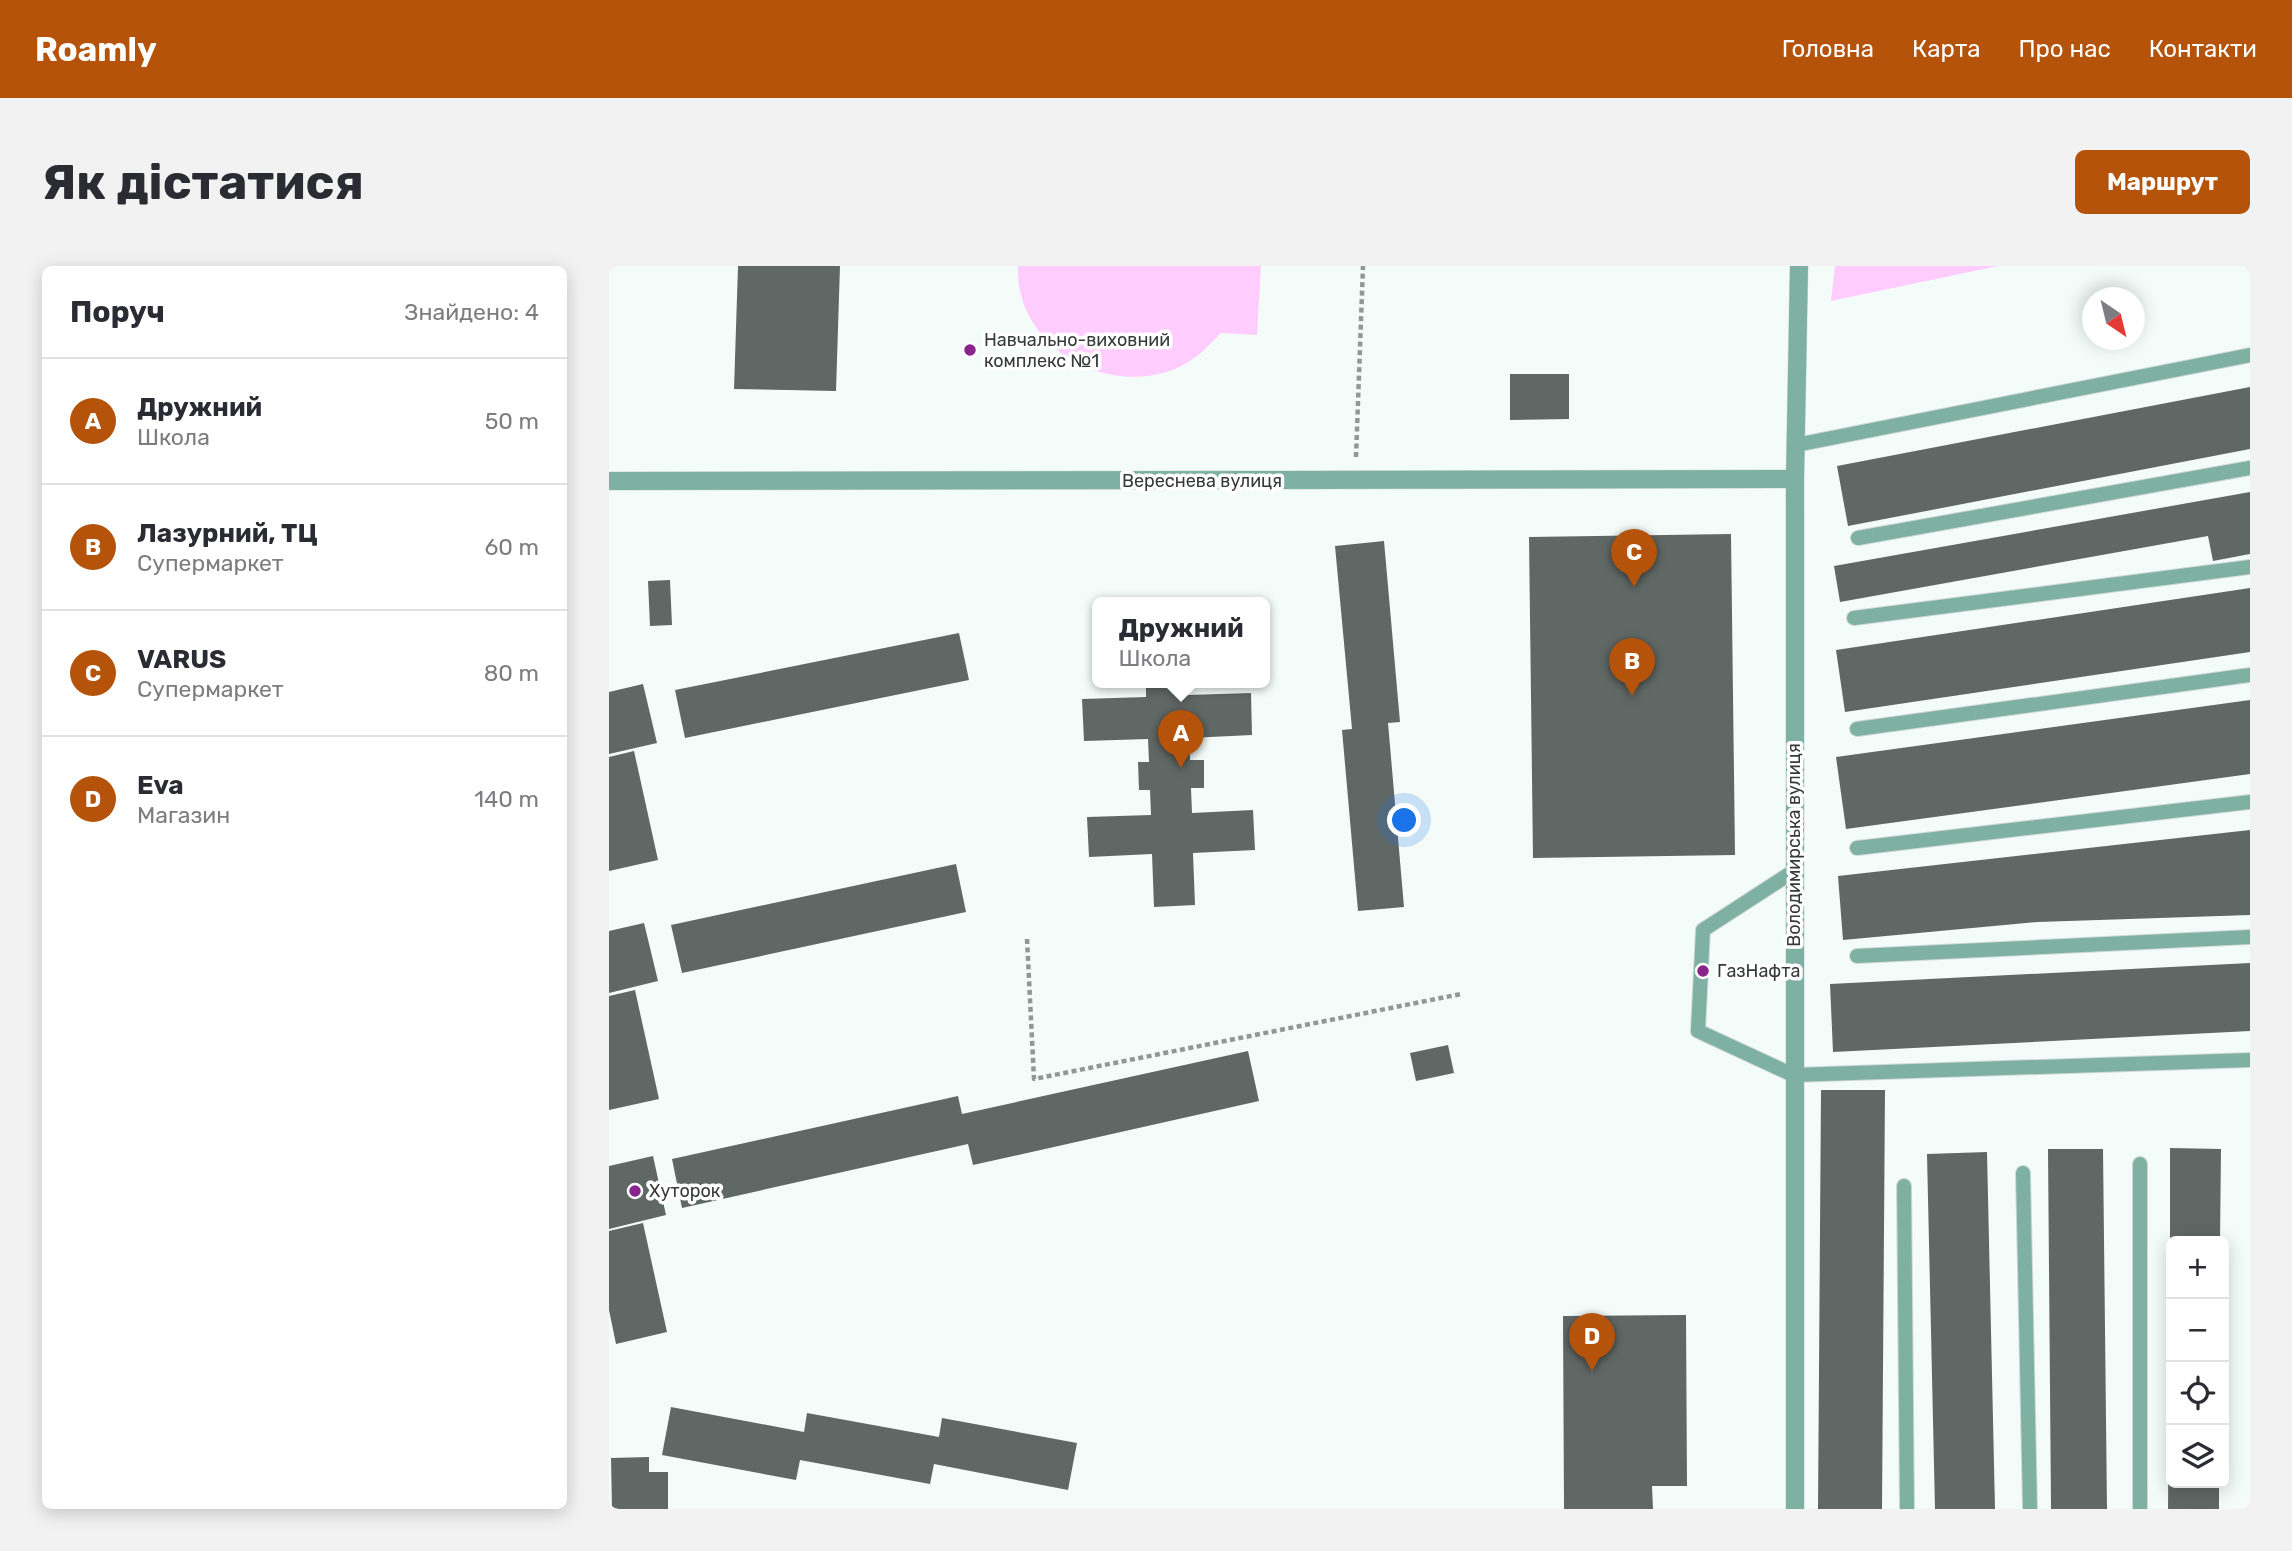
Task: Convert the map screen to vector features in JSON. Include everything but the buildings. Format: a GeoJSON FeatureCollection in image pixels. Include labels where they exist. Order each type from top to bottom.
{"type":"FeatureCollection","features":[{"type":"Feature","properties":{"kind":"street","name":"Володимирська вулиця"},"geometry":{"type":"LineString","coordinates":[[1795,1509],[1793,1074],[1795,479],[1799,266]]}},
{"type":"Feature","properties":{"kind":"street","name":"Вереснева вулиця"},"geometry":{"type":"LineString","coordinates":[[609,481],[1795,479]]}},
{"type":"Feature","properties":{"kind":"lane"},"geometry":{"type":"LineString","coordinates":[[1796,445],[2250,355]]}},
{"type":"Feature","properties":{"kind":"lane"},"geometry":{"type":"LineString","coordinates":[[1858,538],[2250,468]]}},
{"type":"Feature","properties":{"kind":"lane"},"geometry":{"type":"LineString","coordinates":[[1854,618],[2250,567]]}},
{"type":"Feature","properties":{"kind":"lane"},"geometry":{"type":"LineString","coordinates":[[1857,729],[2250,675]]}},
{"type":"Feature","properties":{"kind":"lane"},"geometry":{"type":"LineString","coordinates":[[1857,848],[2250,802]]}},
{"type":"Feature","properties":{"kind":"lane"},"geometry":{"type":"LineString","coordinates":[[1794,871],[1703,930],[1698,1031],[1793,1074],[2250,1060]]}},
{"type":"Feature","properties":{"kind":"lane"},"geometry":{"type":"LineString","coordinates":[[1857,956],[2250,937]]}},
{"type":"Feature","properties":{"kind":"lane"},"geometry":{"type":"LineString","coordinates":[[2140,1164],[2140,1509]]}},
{"type":"Feature","properties":{"kind":"lane"},"geometry":{"type":"LineString","coordinates":[[2023,1173],[2030,1509]]}},
{"type":"Feature","properties":{"kind":"lane"},"geometry":{"type":"LineString","coordinates":[[1904,1186],[1907,1509]]}},
{"type":"Feature","properties":{"kind":"path"},"geometry":{"type":"LineString","coordinates":[[1355,480],[1363,266]]}},
{"type":"Feature","properties":{"kind":"path"},"geometry":{"type":"LineString","coordinates":[[1027,939],[1034,1079],[1461,994]]}},
{"type":"Feature","properties":{"kind":"shaded area"},"geometry":{"type":"Polygon","coordinates":[[[1018,266],[1261,266],[1257,335],[1221,333],[1188,362],[1175,369],[1148,376],[1120,376],[1093,370],[1069,358],[1048,341],[1031,320],[1021,295],[1018,266]]]}},
{"type":"Feature","properties":{"kind":"shaded area"},"geometry":{"type":"Polygon","coordinates":[[[1835,266],[1998,266],[1831,301],[1835,266]]]}},
{"type":"Feature","properties":{"kind":"place","name":"Навчально-виховний комплекс №1"},"geometry":{"type":"Point","coordinates":[970,350]}},
{"type":"Feature","properties":{"kind":"place","name":"VARUS"},"geometry":{"type":"Point","coordinates":[1634,587]}},
{"type":"Feature","properties":{"kind":"place","name":"Лазурний, ТЦ"},"geometry":{"type":"Point","coordinates":[1632,696]}},
{"type":"Feature","properties":{"kind":"place","name":"Дружний"},"geometry":{"type":"Point","coordinates":[1181,768]}},
{"type":"Feature","properties":{"kind":"place","name":"ГазНафта"},"geometry":{"type":"Point","coordinates":[1703,971]}},
{"type":"Feature","properties":{"kind":"place","name":"Хуторок"},"geometry":{"type":"Point","coordinates":[635,1191]}},
{"type":"Feature","properties":{"kind":"place","name":"Eva"},"geometry":{"type":"Point","coordinates":[1592,1371]}}]}
